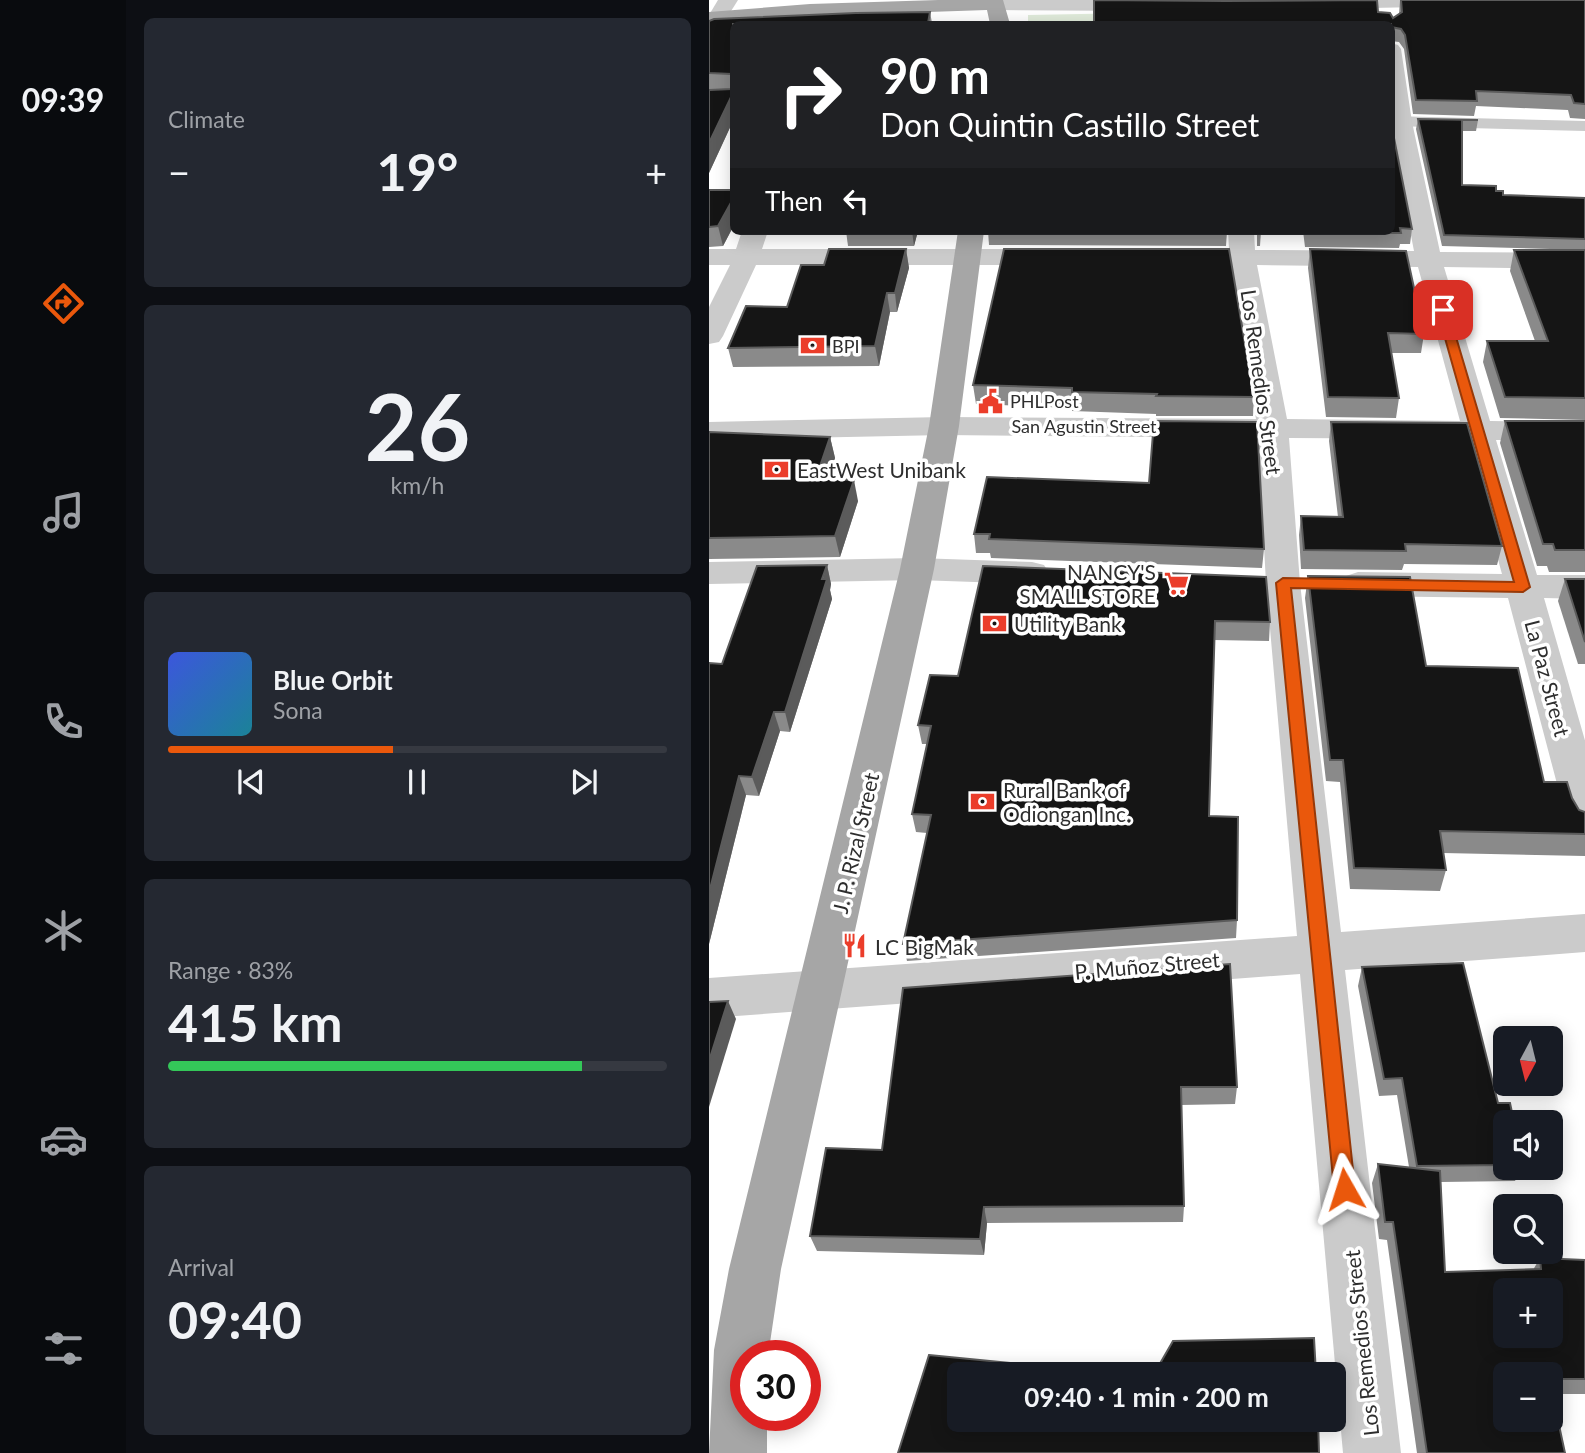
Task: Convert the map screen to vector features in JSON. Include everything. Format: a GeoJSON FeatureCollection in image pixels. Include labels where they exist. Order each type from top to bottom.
{"type":"FeatureCollection","features":[{"type":"Feature","properties":{"kind":"main road"},"geometry":{"type":"LineString","coordinates":[[712,22],[827,5],[996,4],[999,21]]}},
{"type":"Feature","properties":{"kind":"main road","name":"J. P. Rizal Street"},"geometry":{"type":"LineString","coordinates":[[738,1453],[741,1350],[755,1269],[917,569],[943,426],[969,244]]}},
{"type":"Feature","properties":{"kind":"street"},"geometry":{"type":"LineString","coordinates":[[712,22],[728,0]]}},
{"type":"Feature","properties":{"kind":"street"},"geometry":{"type":"LineString","coordinates":[[1305,4],[1468,0]]}},
{"type":"Feature","properties":{"kind":"street"},"geometry":{"type":"LineString","coordinates":[[1385,1],[1388,21]]}},
{"type":"Feature","properties":{"kind":"street"},"geometry":{"type":"LineString","coordinates":[[996,4],[1158,5]]}},
{"type":"Feature","properties":{"kind":"street","name":"La Paz Street"},"geometry":{"type":"LineString","coordinates":[[1396,122],[1429,261],[1523,587],[1585,818]]}},
{"type":"Feature","properties":{"kind":"street"},"geometry":{"type":"LineString","coordinates":[[709,336],[746,258],[754,235]]}},
{"type":"Feature","properties":{"kind":"street"},"geometry":{"type":"LineString","coordinates":[[709,257],[746,258],[969,244],[1077,257]]}},
{"type":"Feature","properties":{"kind":"street"},"geometry":{"type":"LineString","coordinates":[[1201,257],[1242,244],[1429,261],[1585,261]]}},
{"type":"Feature","properties":{"kind":"street","name":"Los Remedios Street"},"geometry":{"type":"LineString","coordinates":[[1242,244],[1273,426],[1293,583],[1321,951],[1372,1453]]}},
{"type":"Feature","properties":{"kind":"street","name":"San Agustin Street"},"geometry":{"type":"LineString","coordinates":[[709,431],[943,426],[1273,426],[1585,431]]}},
{"type":"Feature","properties":{"kind":"street"},"geometry":{"type":"LineString","coordinates":[[709,573],[917,569],[1066,575]]}},
{"type":"Feature","properties":{"kind":"street"},"geometry":{"type":"LineString","coordinates":[[1293,583],[1585,587]]}},
{"type":"Feature","properties":{"kind":"street","name":"P. Muñoz Street"},"geometry":{"type":"LineString","coordinates":[[709,998],[820,992],[1321,951],[1585,933]]}},
{"type":"Feature","properties":{"kind":"lane"},"geometry":{"type":"LineString","coordinates":[[1396,122],[1585,126]]}},
{"type":"Feature","properties":{"kind":"green space"},"geometry":{"type":"Polygon","coordinates":[[[1133,13],[1134,21],[1028,21],[1028,15],[1133,13]]]}},
{"type":"Feature","properties":{"kind":"building"},"geometry":{"type":"Polygon","coordinates":[[[1094,0],[1377,0],[1378,12],[1390,13],[1393,18],[1402,12],[1401,0],[1585,0],[1585,104],[1574,103],[1571,95],[1476,91],[1477,101],[1416,100],[1405,35],[1401,29],[1395,28],[1395,21],[1094,21],[1094,0]]]}},
{"type":"Feature","properties":{"kind":"building"},"geometry":{"type":"Polygon","coordinates":[[[930,12],[928,21],[730,21],[730,74],[709,73],[709,21],[930,12]]]}},
{"type":"Feature","properties":{"kind":"building"},"geometry":{"type":"Polygon","coordinates":[[[730,89],[730,99],[709,143],[709,90],[730,89]]]}},
{"type":"Feature","properties":{"kind":"building"},"geometry":{"type":"Polygon","coordinates":[[[1418,119],[1478,120],[1462,120],[1462,185],[1496,186],[1496,191],[1503,191],[1503,195],[1585,198],[1585,239],[1444,235],[1418,119]]]}},
{"type":"Feature","properties":{"kind":"building"},"geometry":{"type":"Polygon","coordinates":[[[1395,143],[1412,229],[1400,228],[1401,233],[1395,233],[1395,143]]]}},
{"type":"Feature","properties":{"kind":"building"},"geometry":{"type":"Polygon","coordinates":[[[709,190],[730,190],[730,204],[718,226],[709,227],[709,190]]]}},
{"type":"Feature","properties":{"kind":"building"},"geometry":{"type":"Polygon","coordinates":[[[829,249],[906,249],[895,293],[887,293],[875,346],[728,348],[746,306],[787,307],[801,265],[824,265],[829,249]]]}},
{"type":"Feature","properties":{"kind":"building"},"geometry":{"type":"Polygon","coordinates":[[[1004,249],[1229,249],[1254,397],[1156,396],[1157,394],[1072,392],[1072,388],[973,385],[1004,249]]]}},
{"type":"Feature","properties":{"kind":"building"},"geometry":{"type":"Polygon","coordinates":[[[1310,249],[1406,251],[1424,334],[1388,333],[1399,398],[1328,397],[1310,249]]]}},
{"type":"Feature","properties":{"kind":"building"},"geometry":{"type":"Polygon","coordinates":[[[1514,250],[1585,250],[1585,398],[1505,397],[1487,341],[1548,341],[1514,250]]]}},
{"type":"Feature","properties":{"kind":"building"},"geometry":{"type":"Polygon","coordinates":[[[1154,421],[1257,422],[1264,549],[989,539],[990,534],[974,534],[987,477],[1149,483],[1154,421]]]}},
{"type":"Feature","properties":{"kind":"building"},"geometry":{"type":"Polygon","coordinates":[[[1505,421],[1585,421],[1585,550],[1555,550],[1553,544],[1543,544],[1505,421]]]}},
{"type":"Feature","properties":{"kind":"building"},"geometry":{"type":"Polygon","coordinates":[[[1331,422],[1467,423],[1502,546],[1405,544],[1406,551],[1304,550],[1301,516],[1343,517],[1331,422]]]}},
{"type":"Feature","properties":{"kind":"building"},"geometry":{"type":"Polygon","coordinates":[[[709,432],[830,437],[816,478],[854,480],[835,536],[709,538],[709,432]]]}},
{"type":"Feature","properties":{"kind":"building"},"geometry":{"type":"Polygon","coordinates":[[[827,565],[822,579],[827,579],[785,712],[774,712],[752,777],[739,776],[709,893],[709,663],[722,664],[757,566],[827,565]]]}},
{"type":"Feature","properties":{"kind":"building"},"geometry":{"type":"Polygon","coordinates":[[[983,566],[1266,577],[1270,622],[1215,621],[1209,816],[1238,817],[1237,920],[903,944],[931,815],[912,814],[931,726],[918,725],[930,675],[958,676],[983,566]]]}},
{"type":"Feature","properties":{"kind":"building"},"geometry":{"type":"Polygon","coordinates":[[[1308,576],[1410,577],[1426,666],[1518,668],[1544,782],[1567,782],[1579,810],[1585,812],[1585,834],[1440,831],[1446,870],[1354,868],[1343,760],[1330,760],[1308,576]]]}},
{"type":"Feature","properties":{"kind":"building"},"geometry":{"type":"Polygon","coordinates":[[[1565,579],[1585,579],[1585,642],[1565,579]]]}},
{"type":"Feature","properties":{"kind":"building"},"geometry":{"type":"Polygon","coordinates":[[[1463,963],[1493,1083],[1493,1096],[1496,1096],[1498,1103],[1510,1103],[1511,1110],[1493,1110],[1493,1165],[1417,1166],[1402,1078],[1384,1079],[1362,967],[1463,963]]]}},
{"type":"Feature","properties":{"kind":"building"},"geometry":{"type":"Polygon","coordinates":[[[1230,964],[1237,1087],[1181,1087],[1184,1206],[984,1207],[980,1239],[810,1236],[826,1148],[882,1150],[903,988],[1230,964]]]}},
{"type":"Feature","properties":{"kind":"building"},"geometry":{"type":"Polygon","coordinates":[[[728,1001],[709,1061],[709,1002],[728,1001]]]}},
{"type":"Feature","properties":{"kind":"building"},"geometry":{"type":"Polygon","coordinates":[[[1378,1164],[1440,1171],[1445,1272],[1541,1269],[1541,1264],[1563,1264],[1563,1259],[1585,1260],[1585,1379],[1563,1379],[1563,1362],[1493,1362],[1493,1432],[1560,1432],[1565,1453],[1427,1453],[1393,1222],[1385,1222],[1378,1164]]]}},
{"type":"Feature","properties":{"kind":"building"},"geometry":{"type":"Polygon","coordinates":[[[1314,1338],[1315,1362],[1161,1362],[1173,1341],[1314,1338]]]}},
{"type":"Feature","properties":{"kind":"building"},"geometry":{"type":"Polygon","coordinates":[[[929,1355],[1000,1362],[947,1362],[947,1432],[1318,1432],[1319,1453],[898,1453],[929,1355]]]}},
{"type":"Feature","properties":{"kind":"place","name":"BPI"},"geometry":{"type":"Point","coordinates":[812,346]}},
{"type":"Feature","properties":{"kind":"place","name":"PHLPost"},"geometry":{"type":"Point","coordinates":[990,401]}},
{"type":"Feature","properties":{"kind":"place","name":"EastWest Unibank"},"geometry":{"type":"Point","coordinates":[777,469]}},
{"type":"Feature","properties":{"kind":"place","name":"NANCY'S SMALL STORE"},"geometry":{"type":"Point","coordinates":[1176,583]}},
{"type":"Feature","properties":{"kind":"place","name":"Utility Bank"},"geometry":{"type":"Point","coordinates":[994,623]}},
{"type":"Feature","properties":{"kind":"place","name":"Rural Bank of Odiongan Inc."},"geometry":{"type":"Point","coordinates":[983,801]}},
{"type":"Feature","properties":{"kind":"place","name":"LC BigMak"},"geometry":{"type":"Point","coordinates":[855,946]}},
{"type":"Feature","properties":{"kind":"route"},"geometry":{"type":"LineString","coordinates":[[1345,1189],[1283,583],[1523,587],[1443,310]]}}]}
